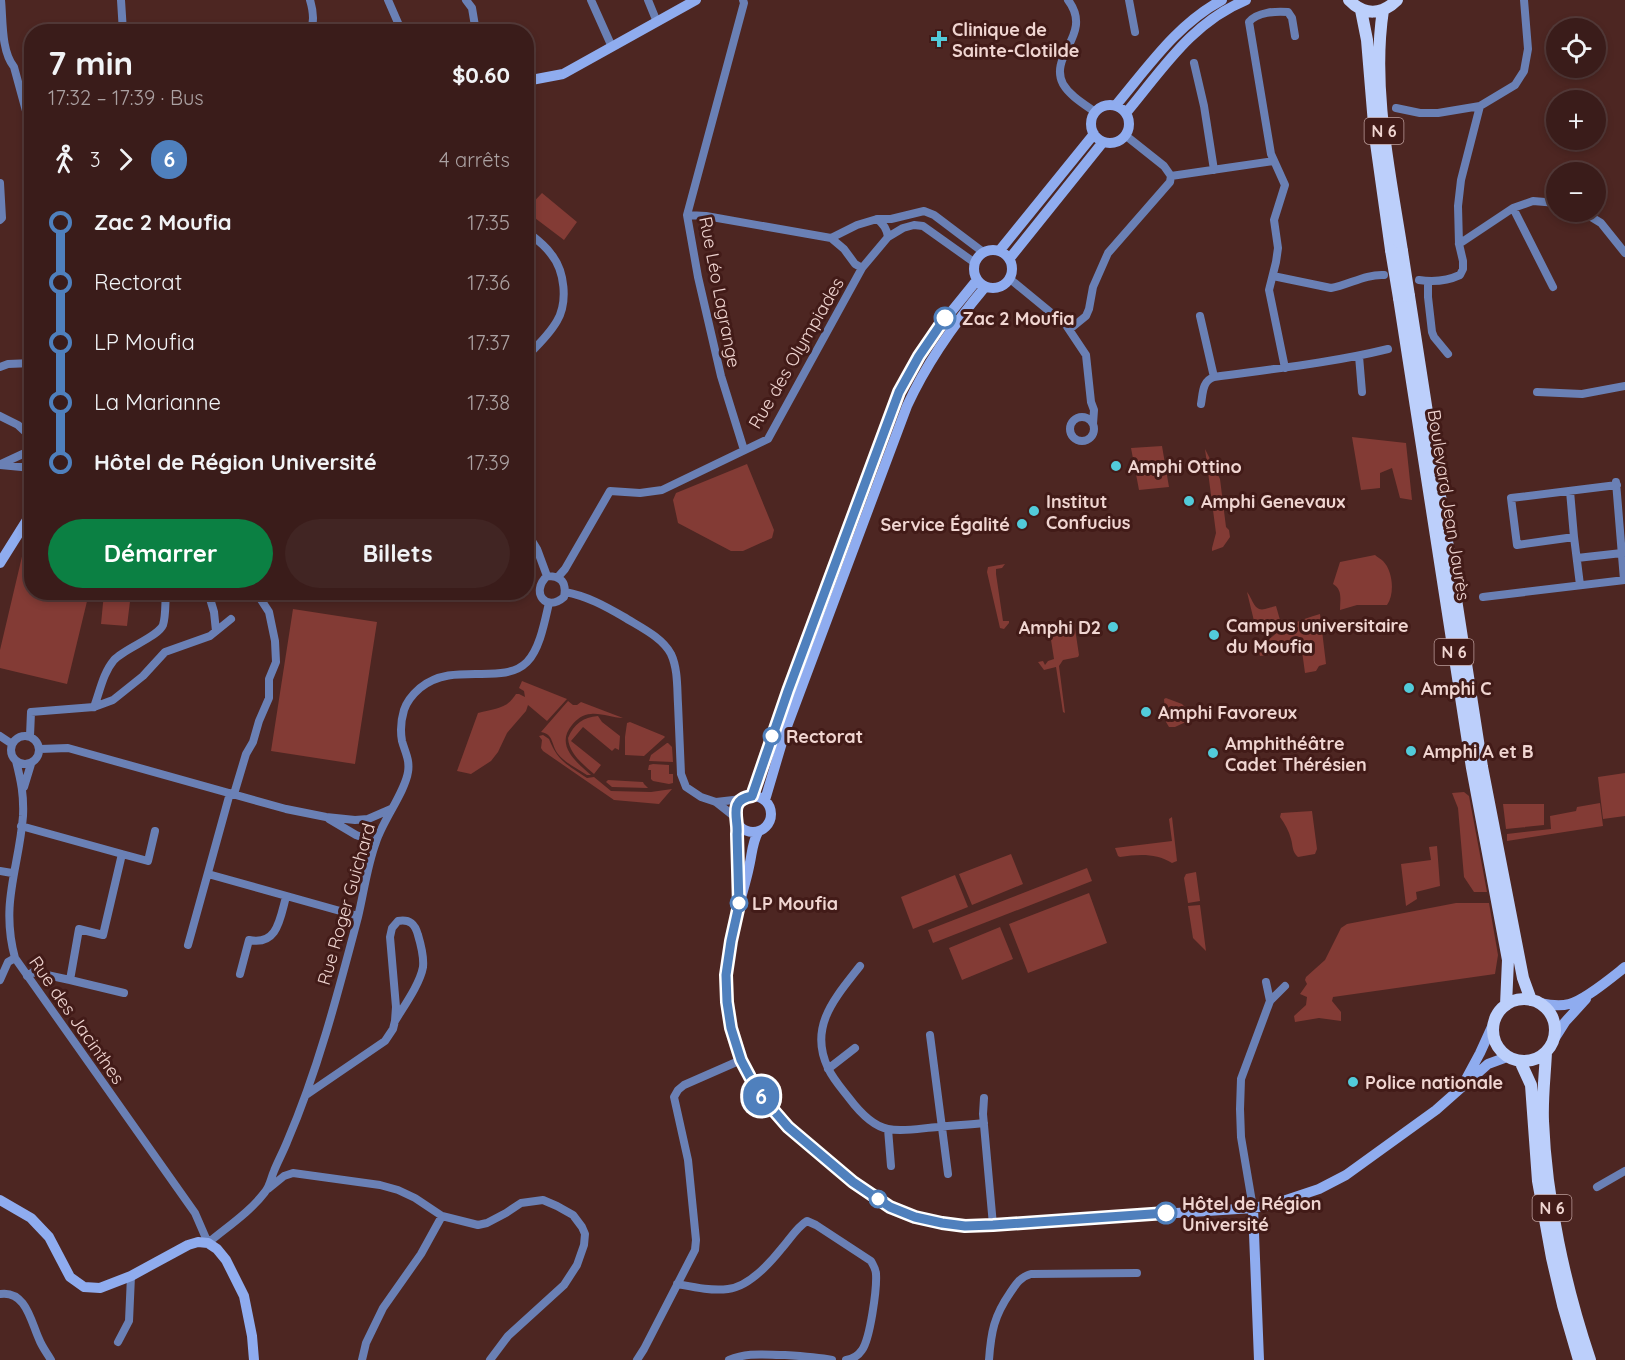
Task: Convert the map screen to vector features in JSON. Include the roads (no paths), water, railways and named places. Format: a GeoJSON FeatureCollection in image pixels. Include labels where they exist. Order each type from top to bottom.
{"type":"FeatureCollection","features":[{"type":"Feature","properties":{"kind":"main road"},"geometry":{"type":"LineString","coordinates":[[1349,0],[1368,12],[1383,10],[1397,0]]}},
{"type":"Feature","properties":{"kind":"main road","name":"Boulevard Jean Jaurès"},"geometry":{"type":"LineString","coordinates":[[1361,9],[1367,40],[1374,136],[1396,250],[1482,767],[1523,978],[1535,1002],[1552,1017],[1555,1025],[1550,1047],[1543,1119],[1550,1198],[1572,1300],[1590,1360]]}},
{"type":"Feature","properties":{"kind":"main road","name":"Boulevard Jean Jaurès"},"geometry":{"type":"LineString","coordinates":[[1383,10],[1380,80],[1396,250]]}},
{"type":"Feature","properties":{"kind":"main road","name":"Boulevard Jean Jaurès"},"geometry":{"type":"LineString","coordinates":[[1404,297],[1472,768],[1508,960],[1506,1005]]}},
{"type":"Feature","properties":{"kind":"main road"},"geometry":{"type":"LineString","coordinates":[[1535,1002],[1513,1001],[1506,1005],[1495,1020],[1493,1030],[1495,1040],[1500,1050],[1507,1056],[1520,1061],[1539,1058],[1550,1047]]}},
{"type":"Feature","properties":{"kind":"main road","name":"N 6"},"geometry":{"type":"LineString","coordinates":[[1520,1061],[1531,1085],[1538,1181],[1552,1258],[1579,1360]]}},
{"type":"Feature","properties":{"kind":"street"},"geometry":{"type":"LineString","coordinates":[[1,0],[5,50],[14,67],[24,103]]}},
{"type":"Feature","properties":{"kind":"street"},"geometry":{"type":"LineString","coordinates":[[121,0],[122,24]]}},
{"type":"Feature","properties":{"kind":"street"},"geometry":{"type":"LineString","coordinates":[[310,0],[313,11],[312,24]]}},
{"type":"Feature","properties":{"kind":"street"},"geometry":{"type":"LineString","coordinates":[[388,0],[398,24]]}},
{"type":"Feature","properties":{"kind":"street"},"geometry":{"type":"LineString","coordinates":[[466,0],[472,9],[475,24]]}},
{"type":"Feature","properties":{"kind":"street"},"geometry":{"type":"LineString","coordinates":[[591,0],[612,47]]}},
{"type":"Feature","properties":{"kind":"street"},"geometry":{"type":"LineString","coordinates":[[648,0],[657,22]]}},
{"type":"Feature","properties":{"kind":"street"},"geometry":{"type":"LineString","coordinates":[[534,79],[563,74],[696,0]]}},
{"type":"Feature","properties":{"kind":"street","name":"Rue Léo Lagrange"},"geometry":{"type":"LineString","coordinates":[[742,0],[744,3],[687,215],[698,277],[721,376],[744,450]]}},
{"type":"Feature","properties":{"kind":"street"},"geometry":{"type":"LineString","coordinates":[[1068,0],[1076,16],[1077,27],[1061,62],[1061,78],[1072,94],[1095,112]]}},
{"type":"Feature","properties":{"kind":"street"},"geometry":{"type":"LineString","coordinates":[[1129,0],[1135,33]]}},
{"type":"Feature","properties":{"kind":"street"},"geometry":{"type":"LineString","coordinates":[[1116,105],[1176,33],[1222,0]]}},
{"type":"Feature","properties":{"kind":"street"},"geometry":{"type":"LineString","coordinates":[[1126,113],[1187,40],[1227,8],[1246,0]]}},
{"type":"Feature","properties":{"kind":"street"},"geometry":{"type":"LineString","coordinates":[[1396,108],[1438,113],[1480,106],[1515,85],[1524,71],[1528,49],[1524,0]]}},
{"type":"Feature","properties":{"kind":"street"},"geometry":{"type":"LineString","coordinates":[[1285,368],[1269,290],[1278,248],[1274,220],[1285,185],[1274,161],[1249,22],[1257,15],[1288,12],[1292,18],[1294,36]]}},
{"type":"Feature","properties":{"kind":"street"},"geometry":{"type":"LineString","coordinates":[[1194,63],[1204,106],[1214,170]]}},
{"type":"Feature","properties":{"kind":"street"},"geometry":{"type":"LineString","coordinates":[[1104,105],[1116,105],[1126,113],[1129,124],[1125,135],[1115,142],[1103,141],[1094,134],[1091,123],[1095,112],[1104,105]]}},
{"type":"Feature","properties":{"kind":"street"},"geometry":{"type":"LineString","coordinates":[[1448,354],[1432,332],[1428,297],[1423,281],[1452,279],[1460,275],[1462,269],[1458,206],[1461,180],[1480,106]]}},
{"type":"Feature","properties":{"kind":"street"},"geometry":{"type":"LineString","coordinates":[[1000,250],[1094,134]]}},
{"type":"Feature","properties":{"kind":"street"},"geometry":{"type":"LineString","coordinates":[[1070,329],[1086,316],[1093,287],[1108,254],[1170,182],[1171,176],[1164,166],[1125,135]]}},
{"type":"Feature","properties":{"kind":"street"},"geometry":{"type":"LineString","coordinates":[[1010,258],[1103,141]]}},
{"type":"Feature","properties":{"kind":"street"},"geometry":{"type":"LineString","coordinates":[[1171,176],[1274,161]]}},
{"type":"Feature","properties":{"kind":"street"},"geometry":{"type":"LineString","coordinates":[[0,183],[2,218],[0,220]]}},
{"type":"Feature","properties":{"kind":"street"},"geometry":{"type":"LineString","coordinates":[[1459,244],[1513,208],[1533,201],[1546,202]]}},
{"type":"Feature","properties":{"kind":"street"},"geometry":{"type":"LineString","coordinates":[[1513,208],[1553,287]]}},
{"type":"Feature","properties":{"kind":"street"},"geometry":{"type":"LineString","coordinates":[[831,238],[863,222],[891,219],[924,211],[934,215],[983,252]]}},
{"type":"Feature","properties":{"kind":"street"},"geometry":{"type":"LineString","coordinates":[[687,215],[706,216],[831,238],[844,249],[855,264],[862,268]]}},
{"type":"Feature","properties":{"kind":"street"},"geometry":{"type":"LineString","coordinates":[[877,219],[888,231],[888,237]]}},
{"type":"Feature","properties":{"kind":"street"},"geometry":{"type":"LineString","coordinates":[[1599,222],[1625,253]]}},
{"type":"Feature","properties":{"kind":"street"},"geometry":{"type":"LineString","coordinates":[[888,237],[903,228],[914,225],[923,226],[975,263]]}},
{"type":"Feature","properties":{"kind":"street"},"geometry":{"type":"LineString","coordinates":[[844,249],[850,229]]}},
{"type":"Feature","properties":{"kind":"street"},"geometry":{"type":"LineString","coordinates":[[534,237],[552,254],[563,283],[564,300],[559,319],[534,349]]}},
{"type":"Feature","properties":{"kind":"street","name":"Rue des Olympiades"},"geometry":{"type":"LineString","coordinates":[[558,577],[565,569],[610,491],[640,493],[662,490],[768,439],[862,268],[888,237]]}},
{"type":"Feature","properties":{"kind":"street"},"geometry":{"type":"LineString","coordinates":[[1000,250],[1010,258],[1013,269],[1010,279],[1002,287],[996,288],[981,283],[974,269],[977,259],[983,252],[1000,250]]}},
{"type":"Feature","properties":{"kind":"street"},"geometry":{"type":"LineString","coordinates":[[1273,276],[1330,288],[1368,276],[1384,275]]}},
{"type":"Feature","properties":{"kind":"street"},"geometry":{"type":"LineString","coordinates":[[1010,279],[1070,329],[1086,355],[1091,402],[1094,410],[1094,431],[1088,440],[1079,441],[1073,438],[1070,432],[1072,422],[1078,418],[1086,418],[1093,424]]}},
{"type":"Feature","properties":{"kind":"street"},"geometry":{"type":"LineString","coordinates":[[739,905],[736,807],[747,798],[899,392],[929,341],[968,291],[981,283]]}},
{"type":"Feature","properties":{"kind":"street"},"geometry":{"type":"LineString","coordinates":[[765,800],[786,729],[907,406],[934,354],[981,283]]}},
{"type":"Feature","properties":{"kind":"street"},"geometry":{"type":"LineString","coordinates":[[1200,316],[1214,377]]}},
{"type":"Feature","properties":{"kind":"street"},"geometry":{"type":"LineString","coordinates":[[1201,404],[1205,383],[1214,377],[1285,368],[1388,349]]}},
{"type":"Feature","properties":{"kind":"street"},"geometry":{"type":"LineString","coordinates":[[1359,356],[1362,392]]}},
{"type":"Feature","properties":{"kind":"street"},"geometry":{"type":"LineString","coordinates":[[0,367],[24,363]]}},
{"type":"Feature","properties":{"kind":"street"},"geometry":{"type":"LineString","coordinates":[[1537,392],[1582,394],[1625,386]]}},
{"type":"Feature","properties":{"kind":"street"},"geometry":{"type":"LineString","coordinates":[[1086,418],[1091,402]]}},
{"type":"Feature","properties":{"kind":"street"},"geometry":{"type":"LineString","coordinates":[[0,416],[24,431]]}},
{"type":"Feature","properties":{"kind":"street"},"geometry":{"type":"LineString","coordinates":[[0,465],[24,451]]}},
{"type":"Feature","properties":{"kind":"street"},"geometry":{"type":"LineString","coordinates":[[0,465],[24,466]]}},
{"type":"Feature","properties":{"kind":"street"},"geometry":{"type":"LineString","coordinates":[[1483,597],[1625,580],[1616,484],[1511,498],[1517,545],[1574,537]]}},
{"type":"Feature","properties":{"kind":"street"},"geometry":{"type":"LineString","coordinates":[[1570,491],[1580,585]]}},
{"type":"Feature","properties":{"kind":"street"},"geometry":{"type":"LineString","coordinates":[[0,563],[24,525]]}},
{"type":"Feature","properties":{"kind":"street"},"geometry":{"type":"LineString","coordinates":[[534,544],[547,576]]}},
{"type":"Feature","properties":{"kind":"street"},"geometry":{"type":"LineString","coordinates":[[1577,558],[1622,553]]}},
{"type":"Feature","properties":{"kind":"street"},"geometry":{"type":"LineString","coordinates":[[547,576],[558,577],[563,581],[564,597],[557,602],[549,603],[542,598],[539,589],[547,576]]}},
{"type":"Feature","properties":{"kind":"street"},"geometry":{"type":"LineString","coordinates":[[565,592],[578,594],[600,603],[650,633],[671,653],[677,683],[681,774],[686,788],[701,797],[717,802],[759,796],[765,800],[771,810],[768,825],[758,832],[754,839],[731,941],[726,975],[731,1028],[741,1060],[750,1077],[762,1097],[788,1127],[853,1182],[890,1207],[915,1217],[965,1226],[1252,1208],[1274,1204],[1319,1189],[1346,1175],[1436,1110],[1488,1064],[1507,1056]]}},
{"type":"Feature","properties":{"kind":"street"},"geometry":{"type":"LineString","coordinates":[[94,707],[107,669],[124,651],[161,629],[164,623],[165,600]]}},
{"type":"Feature","properties":{"kind":"street"},"geometry":{"type":"LineString","coordinates":[[210,600],[216,631]]}},
{"type":"Feature","properties":{"kind":"street"},"geometry":{"type":"LineString","coordinates":[[188,945],[232,793],[268,698],[269,679],[276,662],[275,641],[269,612],[261,600]]}},
{"type":"Feature","properties":{"kind":"street","name":"Rue Roger Guichard"},"geometry":{"type":"LineString","coordinates":[[208,1243],[253,1206],[267,1190],[306,1095],[358,916],[375,842],[408,773],[408,758],[402,740],[400,720],[405,705],[428,682],[438,678],[471,673],[499,674],[517,669],[528,662],[542,633],[549,603]]}},
{"type":"Feature","properties":{"kind":"street"},"geometry":{"type":"LineString","coordinates":[[30,736],[31,712],[94,707],[113,700],[143,676],[165,652],[210,636],[231,619]]}},
{"type":"Feature","properties":{"kind":"street"},"geometry":{"type":"LineString","coordinates":[[0,736],[12,744]]}},
{"type":"Feature","properties":{"kind":"street"},"geometry":{"type":"LineString","coordinates":[[19,736],[30,736],[39,744],[39,756],[31,764],[23,764],[16,761],[12,755],[12,744],[19,736]]}},
{"type":"Feature","properties":{"kind":"street"},"geometry":{"type":"LineString","coordinates":[[40,749],[68,748],[286,809],[326,817],[368,819],[391,809]]}},
{"type":"Feature","properties":{"kind":"street","name":"Rue des Jacinthes"},"geometry":{"type":"LineString","coordinates":[[16,761],[23,789]]}},
{"type":"Feature","properties":{"kind":"street","name":"Rue des Jacinthes"},"geometry":{"type":"LineString","coordinates":[[31,764],[23,789],[21,826],[7,898],[6,922],[15,958],[195,1213],[208,1243]]}},
{"type":"Feature","properties":{"kind":"street"},"geometry":{"type":"LineString","coordinates":[[717,802],[745,831],[758,832]]}},
{"type":"Feature","properties":{"kind":"street"},"geometry":{"type":"LineString","coordinates":[[326,817],[356,835],[375,842]]}},
{"type":"Feature","properties":{"kind":"street"},"geometry":{"type":"LineString","coordinates":[[368,819],[380,832]]}},
{"type":"Feature","properties":{"kind":"street"},"geometry":{"type":"LineString","coordinates":[[21,826],[148,861],[155,831]]}},
{"type":"Feature","properties":{"kind":"street"},"geometry":{"type":"LineString","coordinates":[[70,980],[80,929],[103,935],[123,854]]}},
{"type":"Feature","properties":{"kind":"street"},"geometry":{"type":"LineString","coordinates":[[0,871],[12,873]]}},
{"type":"Feature","properties":{"kind":"street"},"geometry":{"type":"LineString","coordinates":[[208,874],[358,916]]}},
{"type":"Feature","properties":{"kind":"street"},"geometry":{"type":"LineString","coordinates":[[240,974],[249,940],[258,942],[269,938],[279,925],[286,897]]}},
{"type":"Feature","properties":{"kind":"street"},"geometry":{"type":"LineString","coordinates":[[306,1095],[385,1041],[393,1029],[396,1007],[390,937],[392,928],[398,921],[403,920],[411,921],[416,927],[423,955],[423,967],[395,1022]]}},
{"type":"Feature","properties":{"kind":"street"},"geometry":{"type":"LineString","coordinates":[[0,980],[8,962],[15,958]]}},
{"type":"Feature","properties":{"kind":"street"},"geometry":{"type":"LineString","coordinates":[[860,966],[826,1013],[822,1034],[822,1048],[828,1069],[854,1105],[869,1120],[888,1129],[911,1130],[984,1123]]}},
{"type":"Feature","properties":{"kind":"street"},"geometry":{"type":"LineString","coordinates":[[1535,1002],[1568,1005],[1596,989],[1625,968]]}},
{"type":"Feature","properties":{"kind":"street"},"geometry":{"type":"LineString","coordinates":[[27,976],[33,972],[124,993]]}},
{"type":"Feature","properties":{"kind":"street"},"geometry":{"type":"LineString","coordinates":[[1266,982],[1270,1001]]}},
{"type":"Feature","properties":{"kind":"street"},"geometry":{"type":"LineString","coordinates":[[1259,1360],[1252,1208],[1241,1137],[1241,1079],[1270,1001],[1285,986]]}},
{"type":"Feature","properties":{"kind":"street"},"geometry":{"type":"LineString","coordinates":[[1550,1047],[1565,1022],[1596,989]]}},
{"type":"Feature","properties":{"kind":"street"},"geometry":{"type":"LineString","coordinates":[[1460,1089],[1495,1020]]}},
{"type":"Feature","properties":{"kind":"street"},"geometry":{"type":"LineString","coordinates":[[930,1035],[948,1174]]}},
{"type":"Feature","properties":{"kind":"street"},"geometry":{"type":"LineString","coordinates":[[828,1069],[855,1048]]}},
{"type":"Feature","properties":{"kind":"street"},"geometry":{"type":"LineString","coordinates":[[637,1360],[695,1250],[696,1240],[687,1160],[674,1096],[684,1085],[741,1060]]}},
{"type":"Feature","properties":{"kind":"street"},"geometry":{"type":"LineString","coordinates":[[984,1098],[983,1114],[993,1225]]}},
{"type":"Feature","properties":{"kind":"street"},"geometry":{"type":"LineString","coordinates":[[888,1129],[891,1166]]}},
{"type":"Feature","properties":{"kind":"street"},"geometry":{"type":"LineString","coordinates":[[1597,1187],[1625,1171]]}},
{"type":"Feature","properties":{"kind":"street"},"geometry":{"type":"LineString","coordinates":[[267,1190],[284,1176],[293,1173],[380,1185],[398,1190],[442,1216],[478,1225],[487,1223],[521,1203],[543,1200],[573,1215],[585,1234],[577,1265],[564,1285],[508,1336],[490,1360]]}},
{"type":"Feature","properties":{"kind":"street"},"geometry":{"type":"LineString","coordinates":[[0,1200],[31,1218],[49,1237],[70,1277],[84,1287],[100,1288],[131,1276],[188,1245],[198,1242],[208,1243],[218,1249],[244,1296],[251,1326],[254,1360]]}},
{"type":"Feature","properties":{"kind":"street"},"geometry":{"type":"LineString","coordinates":[[362,1360],[366,1343],[383,1308],[421,1254],[442,1216]]}},
{"type":"Feature","properties":{"kind":"street"},"geometry":{"type":"LineString","coordinates":[[677,1284],[727,1290],[741,1286],[773,1260],[800,1225],[807,1221],[816,1225],[866,1257],[874,1267],[876,1274],[868,1338],[856,1357],[846,1360]]}},
{"type":"Feature","properties":{"kind":"street"},"geometry":{"type":"LineString","coordinates":[[989,1360],[996,1316],[1024,1276],[1031,1274],[1137,1274]]}},
{"type":"Feature","properties":{"kind":"street"},"geometry":{"type":"LineString","coordinates":[[118,1342],[129,1321],[131,1276]]}},
{"type":"Feature","properties":{"kind":"street"},"geometry":{"type":"LineString","coordinates":[[0,1294],[6,1293],[19,1298],[25,1305],[40,1341],[51,1360]]}},
{"type":"Feature","properties":{"kind":"street"},"geometry":{"type":"LineString","coordinates":[[729,1360],[746,1354],[787,1358],[802,1356],[832,1360]]}},
{"type":"Feature","properties":{"kind":"place","name":"Clinique de Sainte-Clotilde"},"geometry":{"type":"Point","coordinates":[939,39]}},
{"type":"Feature","properties":{"kind":"place","name":"Zac 2 Moufia"},"geometry":{"type":"Point","coordinates":[945,318]}},
{"type":"Feature","properties":{"kind":"place","name":"Amphi Ottino"},"geometry":{"type":"Point","coordinates":[1116,466]}},
{"type":"Feature","properties":{"kind":"place","name":"Amphi Genevaux"},"geometry":{"type":"Point","coordinates":[1189,501]}},
{"type":"Feature","properties":{"kind":"place","name":"Institut Confucius"},"geometry":{"type":"Point","coordinates":[1034,511]}},
{"type":"Feature","properties":{"kind":"place","name":"Service Égalité"},"geometry":{"type":"Point","coordinates":[1022,524]}},
{"type":"Feature","properties":{"kind":"place","name":"Amphi D2"},"geometry":{"type":"Point","coordinates":[1113,627]}},
{"type":"Feature","properties":{"kind":"place","name":"Campus universitaire du Moufia"},"geometry":{"type":"Point","coordinates":[1214,635]}},
{"type":"Feature","properties":{"kind":"place","name":"Amphi C"},"geometry":{"type":"Point","coordinates":[1409,688]}},
{"type":"Feature","properties":{"kind":"place","name":"Amphi Favoreux"},"geometry":{"type":"Point","coordinates":[1146,712]}},
{"type":"Feature","properties":{"kind":"place","name":"Rectorat"},"geometry":{"type":"Point","coordinates":[772,736]}},
{"type":"Feature","properties":{"kind":"place","name":"Amphi A et B"},"geometry":{"type":"Point","coordinates":[1411,751]}},
{"type":"Feature","properties":{"kind":"place","name":"Amphithéâtre Cadet Thérésien"},"geometry":{"type":"Point","coordinates":[1213,753]}},
{"type":"Feature","properties":{"kind":"place","name":"LP Moufia"},"geometry":{"type":"Point","coordinates":[739,903]}},
{"type":"Feature","properties":{"kind":"place","name":"Police nationale"},"geometry":{"type":"Point","coordinates":[1353,1082]}},
{"type":"Feature","properties":{"kind":"place","name":"Hôtel de Région Université"},"geometry":{"type":"Point","coordinates":[1166,1213]}}]}
